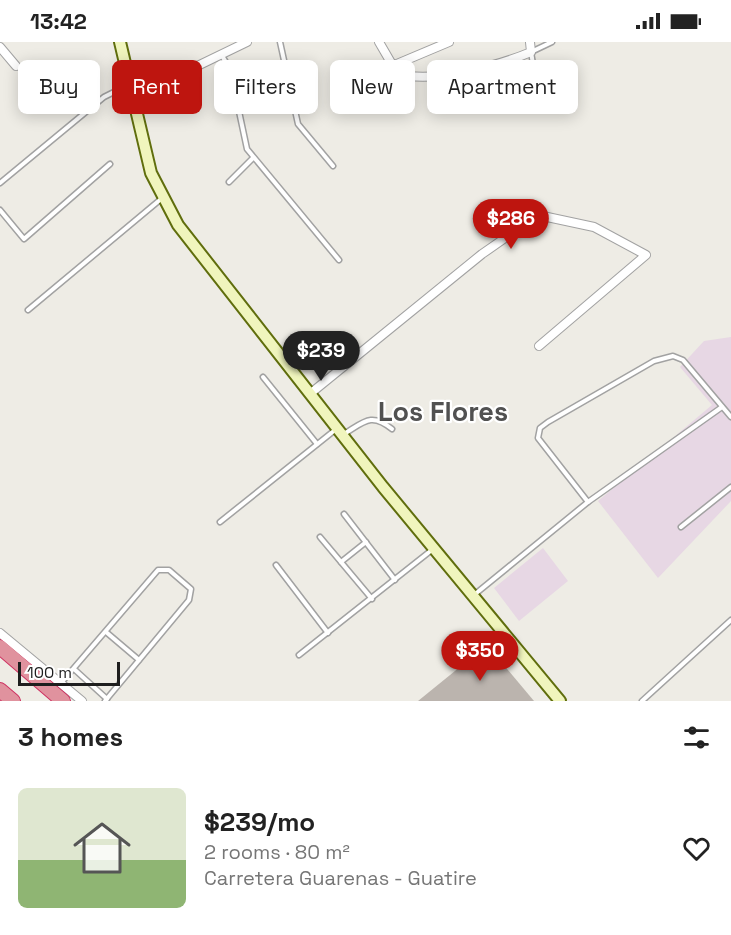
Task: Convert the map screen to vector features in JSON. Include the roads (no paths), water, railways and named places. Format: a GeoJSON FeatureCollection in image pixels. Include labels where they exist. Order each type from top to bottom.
{"type":"FeatureCollection","features":[{"type":"Feature","properties":{"kind":"highway"},"geometry":{"type":"LineString","coordinates":[[0,647],[63,701]]}},
{"type":"Feature","properties":{"kind":"highway"},"geometry":{"type":"LineString","coordinates":[[0,690],[13,701]]}},
{"type":"Feature","properties":{"kind":"main road"},"geometry":{"type":"LineString","coordinates":[[120,42],[123,60]]}},
{"type":"Feature","properties":{"kind":"main road"},"geometry":{"type":"LineString","coordinates":[[135,114],[151,173],[162,199],[178,225],[434,549],[560,701]]}},
{"type":"Feature","properties":{"kind":"street"},"geometry":{"type":"LineString","coordinates":[[202,63],[248,42]]}},
{"type":"Feature","properties":{"kind":"street"},"geometry":{"type":"LineString","coordinates":[[379,42],[389,60]]}},
{"type":"Feature","properties":{"kind":"street"},"geometry":{"type":"LineString","coordinates":[[406,60],[448,42]]}},
{"type":"Feature","properties":{"kind":"street"},"geometry":{"type":"LineString","coordinates":[[415,75],[440,75],[511,60],[531,52],[530,42]]}},
{"type":"Feature","properties":{"kind":"street"},"geometry":{"type":"LineString","coordinates":[[1,50],[16,66]]}},
{"type":"Feature","properties":{"kind":"street"},"geometry":{"type":"LineString","coordinates":[[311,393],[482,254],[538,215],[594,227],[646,255],[539,346]]}},
{"type":"Feature","properties":{"kind":"street"},"geometry":{"type":"LineString","coordinates":[[0,633],[82,701]]}},
{"type":"Feature","properties":{"kind":"lane"},"geometry":{"type":"LineString","coordinates":[[280,42],[298,124],[333,166]]}},
{"type":"Feature","properties":{"kind":"lane"},"geometry":{"type":"LineString","coordinates":[[532,60],[531,52],[552,42]]}},
{"type":"Feature","properties":{"kind":"lane"},"geometry":{"type":"LineString","coordinates":[[221,53],[230,69],[247,149],[339,260]]}},
{"type":"Feature","properties":{"kind":"lane"},"geometry":{"type":"LineString","coordinates":[[0,183],[104,97],[112,95]]}},
{"type":"Feature","properties":{"kind":"lane"},"geometry":{"type":"LineString","coordinates":[[229,182],[253,159]]}},
{"type":"Feature","properties":{"kind":"lane"},"geometry":{"type":"LineString","coordinates":[[0,210],[24,239],[110,164]]}},
{"type":"Feature","properties":{"kind":"lane"},"geometry":{"type":"LineString","coordinates":[[28,310],[162,199]]}},
{"type":"Feature","properties":{"kind":"lane"},"geometry":{"type":"LineString","coordinates":[[588,502],[538,438],[540,428],[548,422],[654,361],[673,356],[683,360],[731,417]]}},
{"type":"Feature","properties":{"kind":"lane"},"geometry":{"type":"LineString","coordinates":[[263,377],[317,444]]}},
{"type":"Feature","properties":{"kind":"lane"},"geometry":{"type":"LineString","coordinates":[[473,596],[588,502],[722,407]]}},
{"type":"Feature","properties":{"kind":"lane"},"geometry":{"type":"LineString","coordinates":[[220,522],[317,444],[341,431],[369,419],[381,420],[392,429]]}},
{"type":"Feature","properties":{"kind":"lane"},"geometry":{"type":"LineString","coordinates":[[681,527],[731,487]]}},
{"type":"Feature","properties":{"kind":"lane"},"geometry":{"type":"LineString","coordinates":[[344,514],[395,580]]}},
{"type":"Feature","properties":{"kind":"lane"},"geometry":{"type":"LineString","coordinates":[[320,537],[372,599]]}},
{"type":"Feature","properties":{"kind":"lane"},"geometry":{"type":"LineString","coordinates":[[341,562],[366,542]]}},
{"type":"Feature","properties":{"kind":"lane"},"geometry":{"type":"LineString","coordinates":[[299,655],[434,549]]}},
{"type":"Feature","properties":{"kind":"lane"},"geometry":{"type":"LineString","coordinates":[[276,565],[328,633]]}},
{"type":"Feature","properties":{"kind":"lane"},"geometry":{"type":"LineString","coordinates":[[61,684],[158,570],[169,570],[191,589],[191,594],[106,700],[74,669]]}},
{"type":"Feature","properties":{"kind":"lane"},"geometry":{"type":"LineString","coordinates":[[642,701],[731,620]]}},
{"type":"Feature","properties":{"kind":"lane"},"geometry":{"type":"LineString","coordinates":[[106,632],[140,660]]}},
{"type":"Feature","properties":{"kind":"district","name":"Los Flores"},"geometry":{"type":"Point","coordinates":[443,412]}}]}
